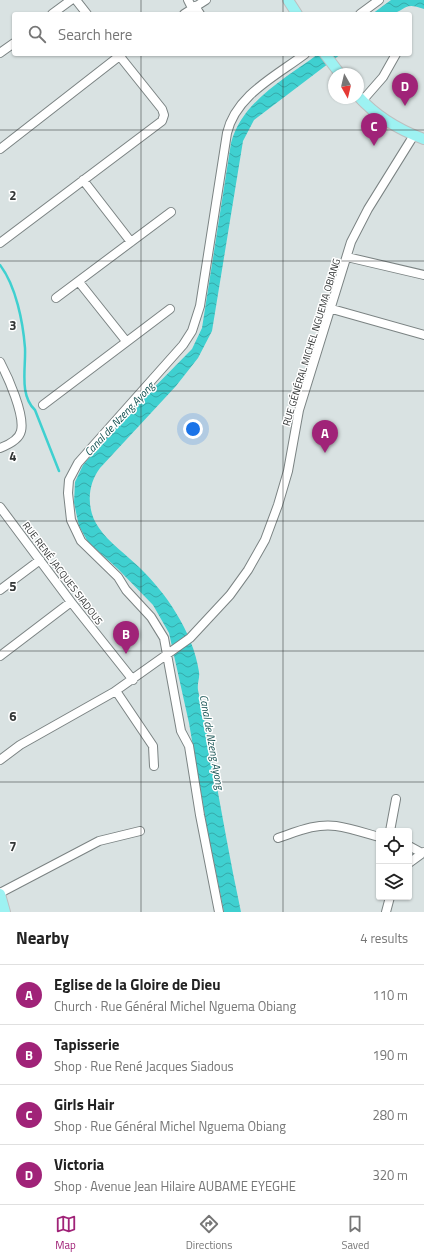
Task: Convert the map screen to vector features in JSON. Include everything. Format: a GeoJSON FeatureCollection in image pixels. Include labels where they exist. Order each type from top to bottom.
{"type":"FeatureCollection","features":[{"type":"Feature","properties":{"kind":"main road"},"geometry":{"type":"LineString","coordinates":[[288,0],[296,12]]}},
{"type":"Feature","properties":{"kind":"main road"},"geometry":{"type":"LineString","coordinates":[[327,56],[336,68]]}},
{"type":"Feature","properties":{"kind":"main road"},"geometry":{"type":"LineString","coordinates":[[364,103],[377,114],[414,135],[424,138]]}},
{"type":"Feature","properties":{"kind":"main road"},"geometry":{"type":"LineString","coordinates":[[0,893],[5,912]]}},
{"type":"Feature","properties":{"kind":"street"},"geometry":{"type":"LineString","coordinates":[[55,12],[71,0]]}},
{"type":"Feature","properties":{"kind":"street"},"geometry":{"type":"LineString","coordinates":[[76,0],[85,12]]}},
{"type":"Feature","properties":{"kind":"street"},"geometry":{"type":"LineString","coordinates":[[188,0],[196,10],[206,0]]}},
{"type":"Feature","properties":{"kind":"street"},"geometry":{"type":"LineString","coordinates":[[363,12],[379,0]]}},
{"type":"Feature","properties":{"kind":"street"},"geometry":{"type":"LineString","coordinates":[[0,53],[12,44]]}},
{"type":"Feature","properties":{"kind":"street"},"geometry":{"type":"LineString","coordinates":[[0,149],[119,56]]}},
{"type":"Feature","properties":{"kind":"street"},"geometry":{"type":"LineString","coordinates":[[0,243],[162,121],[164,115],[162,109],[121,56]]}},
{"type":"Feature","properties":{"kind":"street"},"geometry":{"type":"LineString","coordinates":[[219,912],[200,815],[189,746],[181,731],[170,652],[164,638],[151,617],[126,590],[114,572],[87,548],[78,536],[69,511],[69,480],[78,463],[86,453],[142,392],[190,335],[200,306],[227,133],[231,120],[242,102],[247,97],[302,56]]}},
{"type":"Feature","properties":{"kind":"street"},"geometry":{"type":"LineString","coordinates":[[364,95],[384,77],[395,56]]}},
{"type":"Feature","properties":{"kind":"street","name":"RUE GÉNÉRAL MICHEL NGUEMA OBIANG"},"geometry":{"type":"LineString","coordinates":[[170,652],[190,638],[218,609],[240,581],[270,530],[283,489],[299,410],[332,309],[348,257],[351,242],[368,209],[414,135]]}},
{"type":"Feature","properties":{"kind":"street"},"geometry":{"type":"LineString","coordinates":[[83,180],[131,242]]}},
{"type":"Feature","properties":{"kind":"street"},"geometry":{"type":"LineString","coordinates":[[56,298],[171,212]]}},
{"type":"Feature","properties":{"kind":"street"},"geometry":{"type":"LineString","coordinates":[[348,257],[424,275]]}},
{"type":"Feature","properties":{"kind":"street"},"geometry":{"type":"LineString","coordinates":[[79,282],[126,340]]}},
{"type":"Feature","properties":{"kind":"street"},"geometry":{"type":"LineString","coordinates":[[42,405],[126,340],[170,309]]}},
{"type":"Feature","properties":{"kind":"street"},"geometry":{"type":"LineString","coordinates":[[332,309],[424,335]]}},
{"type":"Feature","properties":{"kind":"street"},"geometry":{"type":"LineString","coordinates":[[0,362],[13,391],[21,424],[21,432],[16,439],[0,448]]}},
{"type":"Feature","properties":{"kind":"street","name":"RUE RENÉ JACQUES SIADOUS"},"geometry":{"type":"LineString","coordinates":[[0,507],[71,602],[133,680]]}},
{"type":"Feature","properties":{"kind":"street"},"geometry":{"type":"LineString","coordinates":[[0,590],[40,560]]}},
{"type":"Feature","properties":{"kind":"street"},"geometry":{"type":"LineString","coordinates":[[0,656],[71,602]]}},
{"type":"Feature","properties":{"kind":"street"},"geometry":{"type":"LineString","coordinates":[[0,760],[20,745],[116,691],[170,652]]}},
{"type":"Feature","properties":{"kind":"street"},"geometry":{"type":"LineString","coordinates":[[116,691],[150,741],[154,752],[154,766]]}},
{"type":"Feature","properties":{"kind":"street"},"geometry":{"type":"LineString","coordinates":[[391,828],[396,799]]}},
{"type":"Feature","properties":{"kind":"street"},"geometry":{"type":"LineString","coordinates":[[278,838],[308,828],[324,826],[336,826],[376,835]]}},
{"type":"Feature","properties":{"kind":"street"},"geometry":{"type":"LineString","coordinates":[[0,893],[99,841],[140,831]]}},
{"type":"Feature","properties":{"kind":"street"},"geometry":{"type":"LineString","coordinates":[[412,847],[423,852],[412,861]]}},
{"type":"Feature","properties":{"kind":"street"},"geometry":{"type":"LineString","coordinates":[[386,912],[389,900]]}},
{"type":"Feature","properties":{"kind":"water"},"geometry":{"type":"Polygon","coordinates":[[[391,0],[424,0],[424,9],[408,6],[398,12],[375,12],[391,0]]]}},
{"type":"Feature","properties":{"kind":"water"},"geometry":{"type":"Polygon","coordinates":[[[315,56],[338,56],[254,120],[243,141],[212,331],[198,358],[176,386],[100,468],[93,482],[90,498],[92,513],[99,528],[113,544],[145,573],[172,607],[187,634],[198,664],[198,690],[241,912],[224,912],[207,828],[189,723],[169,633],[153,605],[118,569],[88,542],[79,526],[74,503],[75,482],[83,465],[124,418],[192,349],[202,328],[231,143],[237,128],[245,115],[266,92],[315,56]]]}},
{"type":"Feature","properties":{"kind":"waterway"},"geometry":{"type":"LineString","coordinates":[[0,265],[6,274],[18,305],[25,348],[24,381],[27,397],[35,410],[59,471]]}},
{"type":"Feature","properties":{"kind":"place","name":"Victoria"},"geometry":{"type":"Point","coordinates":[405,106]}},
{"type":"Feature","properties":{"kind":"place","name":"Girls Hair"},"geometry":{"type":"Point","coordinates":[374,146]}},
{"type":"Feature","properties":{"kind":"place","name":"Eglise de la Gloire de Dieu"},"geometry":{"type":"Point","coordinates":[325,453]}},
{"type":"Feature","properties":{"kind":"place","name":"Tapisserie"},"geometry":{"type":"Point","coordinates":[126,654]}},
{"type":"Feature","properties":{"kind":"water label","name":"Canal de Nzeng Ayong"},"geometry":{"type":"Point","coordinates":[119,419]}},
{"type":"Feature","properties":{"kind":"water label","name":"Canal de Nzeng Ayong"},"geometry":{"type":"Point","coordinates":[212,742]}}]}
